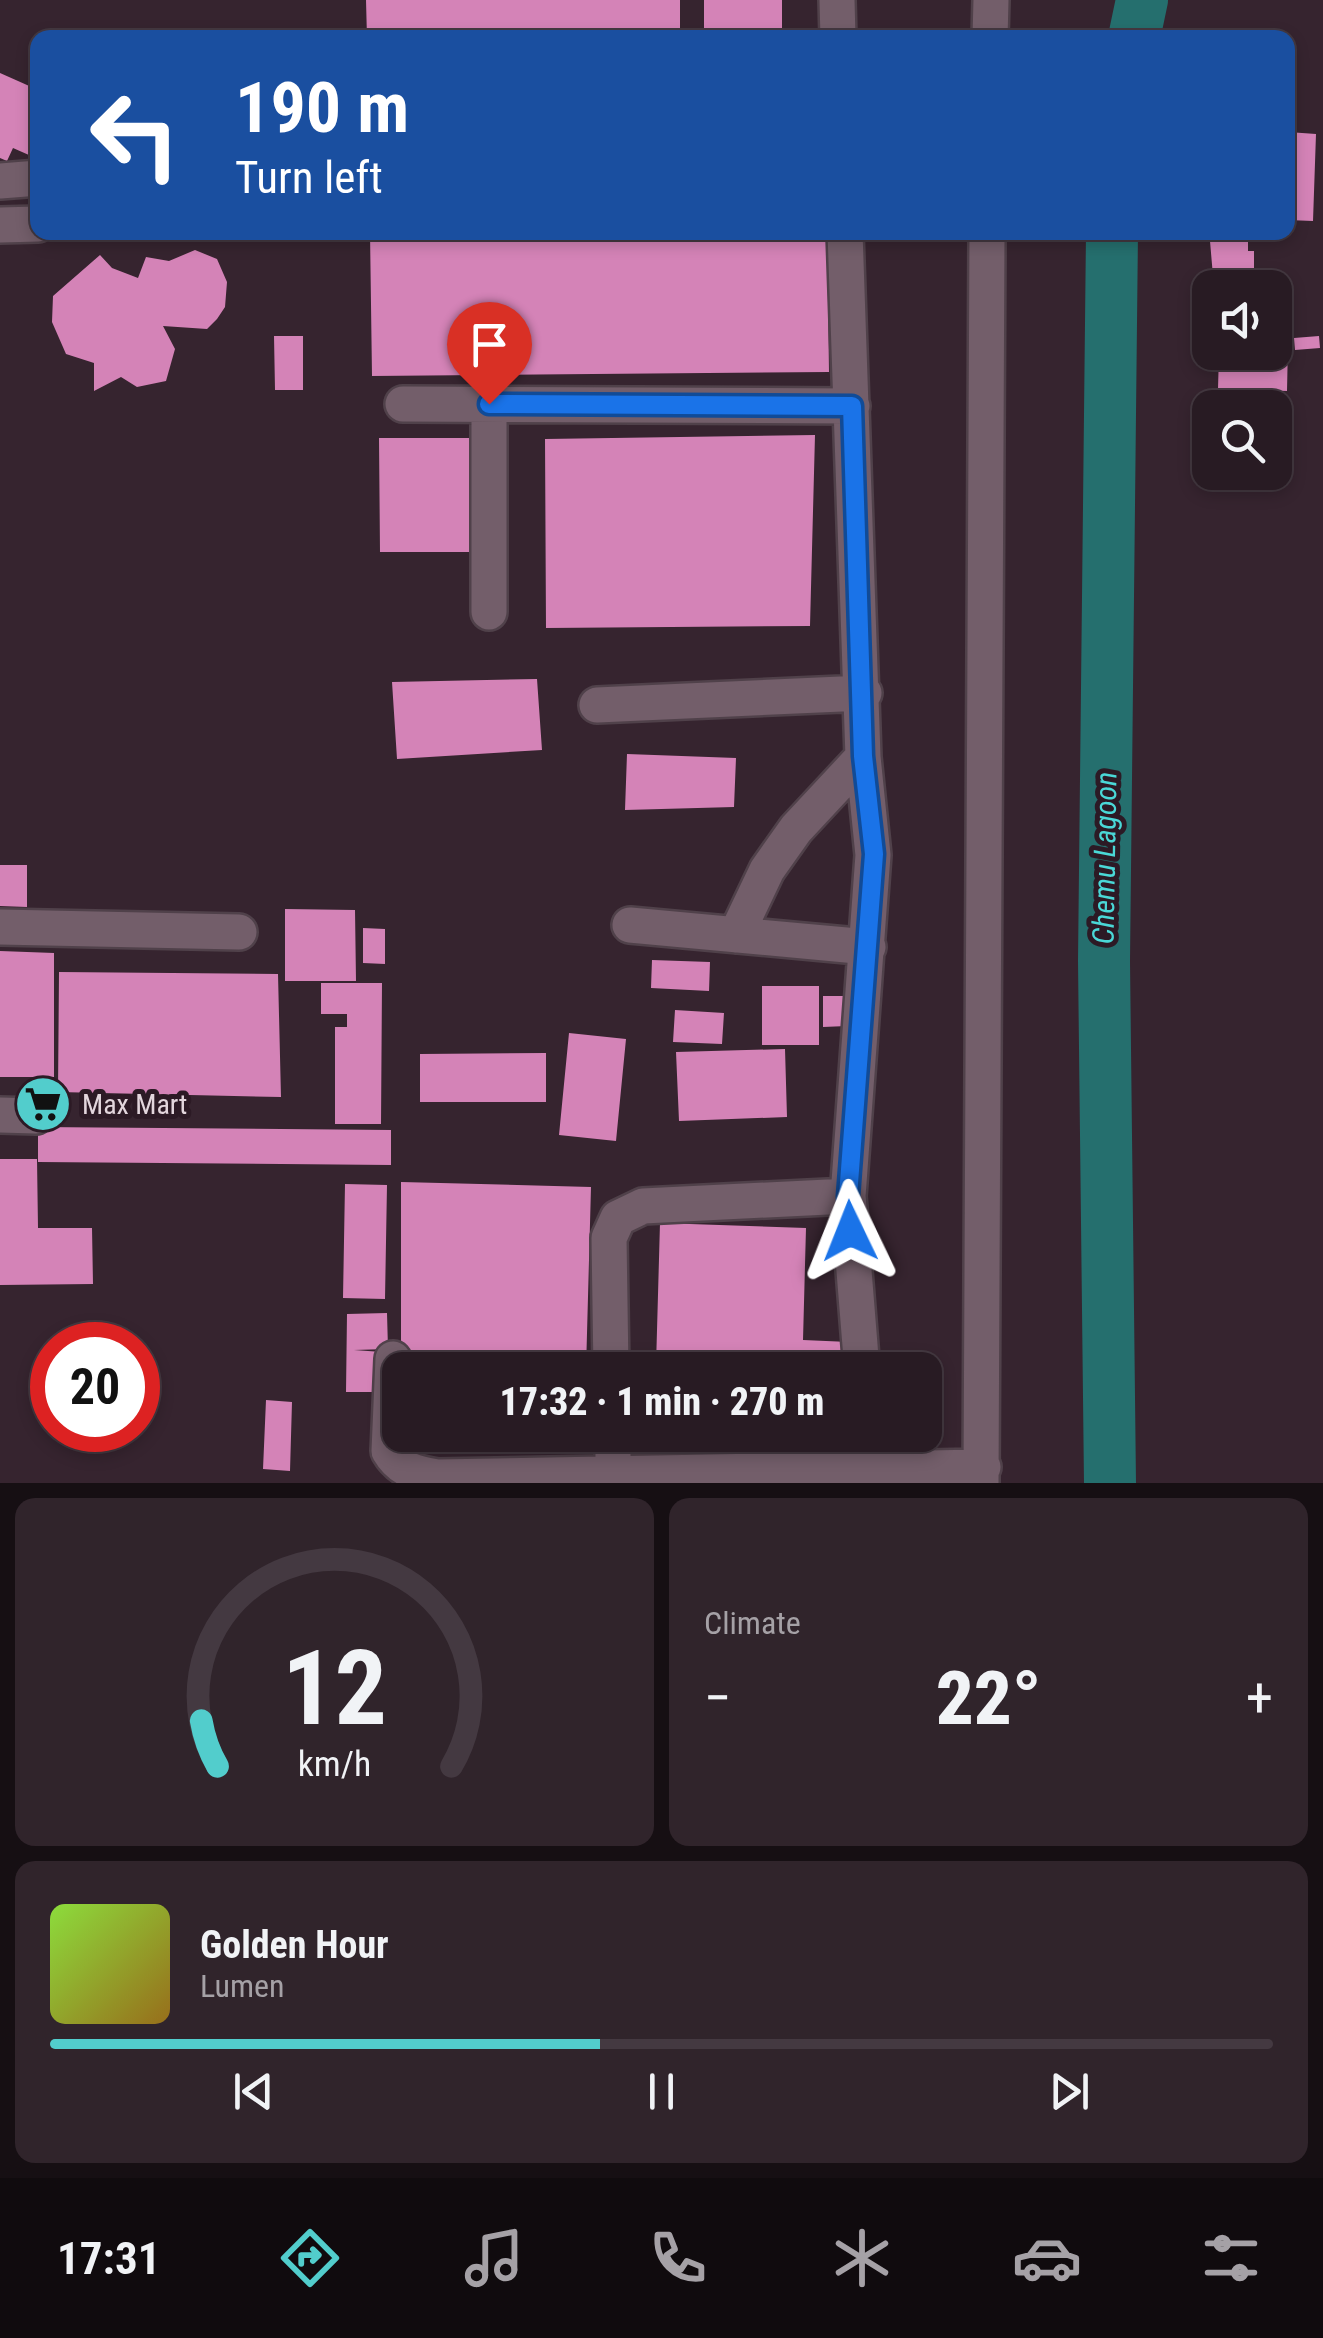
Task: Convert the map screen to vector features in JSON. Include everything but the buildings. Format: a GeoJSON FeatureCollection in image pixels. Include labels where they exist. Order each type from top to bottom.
{"type":"FeatureCollection","features":[{"type":"Feature","properties":{"kind":"street"},"geometry":{"type":"LineString","coordinates":[[837,0],[838,30]]}},
{"type":"Feature","properties":{"kind":"street"},"geometry":{"type":"LineString","coordinates":[[990,0],[990,30]]}},
{"type":"Feature","properties":{"kind":"street"},"geometry":{"type":"LineString","coordinates":[[0,181],[30,179]]}},
{"type":"Feature","properties":{"kind":"street"},"geometry":{"type":"LineString","coordinates":[[0,225],[30,224]]}},
{"type":"Feature","properties":{"kind":"street"},"geometry":{"type":"LineString","coordinates":[[846,240],[864,693],[863,756],[874,854],[848,1196],[861,1352]]}},
{"type":"Feature","properties":{"kind":"street"},"geometry":{"type":"LineString","coordinates":[[390,1452],[396,1462],[412,1472],[437,1477],[613,1474],[869,1452],[982,1475],[982,602],[988,240]]}},
{"type":"Feature","properties":{"kind":"street"},"geometry":{"type":"LineString","coordinates":[[403,404],[852,406]]}},
{"type":"Feature","properties":{"kind":"street"},"geometry":{"type":"LineString","coordinates":[[489,404],[490,612]]}},
{"type":"Feature","properties":{"kind":"street"},"geometry":{"type":"LineString","coordinates":[[597,705],[864,693]]}},
{"type":"Feature","properties":{"kind":"street"},"geometry":{"type":"LineString","coordinates":[[736,936],[766,870],[796,830],[863,756]]}},
{"type":"Feature","properties":{"kind":"street"},"geometry":{"type":"LineString","coordinates":[[630,925],[868,947]]}},
{"type":"Feature","properties":{"kind":"street"},"geometry":{"type":"LineString","coordinates":[[0,927],[238,932]]}},
{"type":"Feature","properties":{"kind":"street"},"geometry":{"type":"LineString","coordinates":[[0,1114],[36,1116]]}},
{"type":"Feature","properties":{"kind":"street"},"geometry":{"type":"LineString","coordinates":[[611,1352],[609,1238],[618,1218],[644,1206],[848,1196]]}},
{"type":"Feature","properties":{"kind":"street"},"geometry":{"type":"LineString","coordinates":[[612,1452],[613,1474]]}},
{"type":"Feature","properties":{"kind":"waterway","name":"Chemu Lagoon"},"geometry":{"type":"LineString","coordinates":[[1136,30],[1142,0]]}},
{"type":"Feature","properties":{"kind":"waterway","name":"Chemu Lagoon"},"geometry":{"type":"LineString","coordinates":[[1110,1483],[1104,961],[1112,240]]}},
{"type":"Feature","properties":{"kind":"place","name":"Max Mart"},"geometry":{"type":"Point","coordinates":[43,1104]}},
{"type":"Feature","properties":{"kind":"route"},"geometry":{"type":"LineString","coordinates":[[489,404],[852,406],[863,756],[874,854],[848,1196],[850,1231]]}}]}
